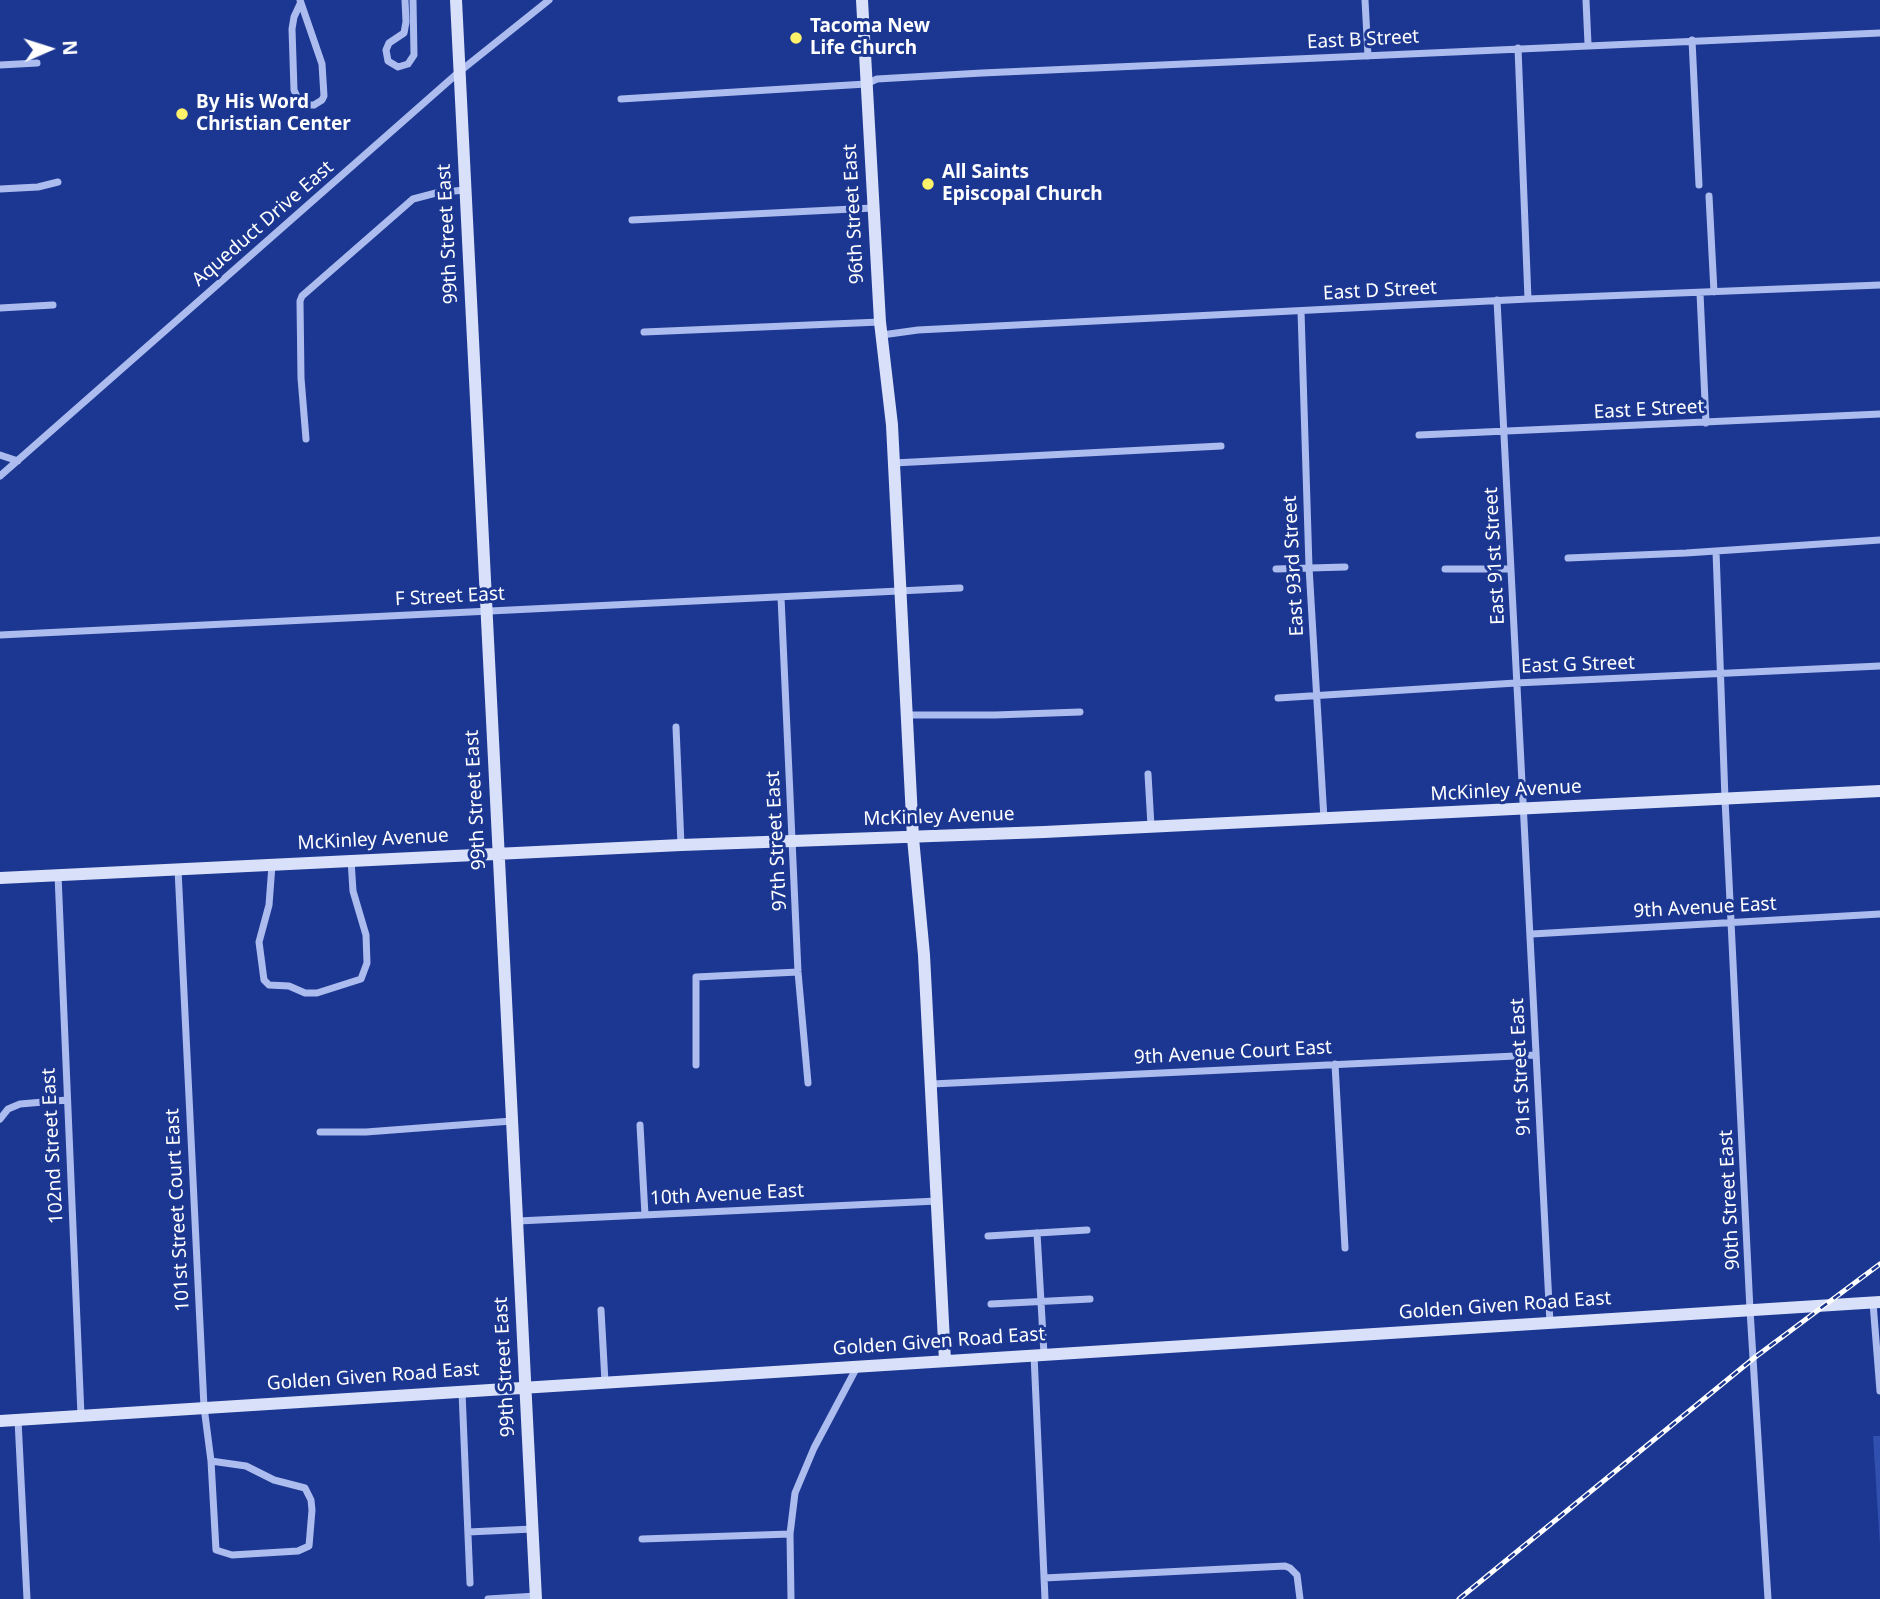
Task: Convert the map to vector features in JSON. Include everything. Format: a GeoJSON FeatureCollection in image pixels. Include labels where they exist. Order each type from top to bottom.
{"type":"FeatureCollection","features":[{"type":"Feature","properties":{"kind":"street"},"geometry":{"type":"LineString","coordinates":[[405,0],[404,33],[389,43],[386,50],[388,61],[398,67],[408,64],[414,55],[413,0]]}},
{"type":"Feature","properties":{"kind":"street","name":"99th Street East"},"geometry":{"type":"LineString","coordinates":[[456,0],[536,1598]]}},
{"type":"Feature","properties":{"kind":"street","name":"Aqueduct Drive East"},"geometry":{"type":"LineString","coordinates":[[0,476],[459,72],[549,0]]}},
{"type":"Feature","properties":{"kind":"street","name":"96th Street East"},"geometry":{"type":"LineString","coordinates":[[862,0],[881,328],[892,425],[913,838],[924,955],[937,1200]]}},
{"type":"Feature","properties":{"kind":"street"},"geometry":{"type":"LineString","coordinates":[[1365,0],[1368,56]]}},
{"type":"Feature","properties":{"kind":"street"},"geometry":{"type":"LineString","coordinates":[[1586,0],[1588,44]]}},
{"type":"Feature","properties":{"kind":"street"},"geometry":{"type":"LineString","coordinates":[[300,2],[322,64],[324,96],[314,105],[304,105],[294,90],[292,29],[300,2]]}},
{"type":"Feature","properties":{"kind":"street","name":"East B Street"},"geometry":{"type":"LineString","coordinates":[[621,99],[849,86],[866,84],[877,79],[1588,44],[1880,33]]}},
{"type":"Feature","properties":{"kind":"street"},"geometry":{"type":"LineString","coordinates":[[1692,40],[1699,185]]}},
{"type":"Feature","properties":{"kind":"street"},"geometry":{"type":"LineString","coordinates":[[1518,48],[1528,299]]}},
{"type":"Feature","properties":{"kind":"street"},"geometry":{"type":"LineString","coordinates":[[0,65],[37,63]]}},
{"type":"Feature","properties":{"kind":"street"},"geometry":{"type":"LineString","coordinates":[[0,190],[38,187],[58,182]]}},
{"type":"Feature","properties":{"kind":"street"},"geometry":{"type":"LineString","coordinates":[[306,439],[301,378],[302,296],[412,199],[436,192],[464,190]]}},
{"type":"Feature","properties":{"kind":"street"},"geometry":{"type":"LineString","coordinates":[[1709,196],[1714,292]]}},
{"type":"Feature","properties":{"kind":"street"},"geometry":{"type":"LineString","coordinates":[[632,220],[873,208]]}},
{"type":"Feature","properties":{"kind":"street","name":"East D Street"},"geometry":{"type":"LineString","coordinates":[[644,332],[881,328],[918,330],[1497,300],[1880,285]]}},
{"type":"Feature","properties":{"kind":"street"},"geometry":{"type":"LineString","coordinates":[[1700,293],[1706,423]]}},
{"type":"Feature","properties":{"kind":"street","name":"East 91st Street"},"geometry":{"type":"LineString","coordinates":[[1497,300],[1524,809]]}},
{"type":"Feature","properties":{"kind":"street"},"geometry":{"type":"LineString","coordinates":[[0,308],[53,305]]}},
{"type":"Feature","properties":{"kind":"street","name":"East 93rd Street"},"geometry":{"type":"LineString","coordinates":[[1301,311],[1309,568],[1324,819]]}},
{"type":"Feature","properties":{"kind":"street","name":"East E Street"},"geometry":{"type":"LineString","coordinates":[[1419,435],[1880,415]]}},
{"type":"Feature","properties":{"kind":"street"},"geometry":{"type":"LineString","coordinates":[[894,463],[1221,446]]}},
{"type":"Feature","properties":{"kind":"street"},"geometry":{"type":"LineString","coordinates":[[0,455],[18,461]]}},
{"type":"Feature","properties":{"kind":"street"},"geometry":{"type":"LineString","coordinates":[[1568,558],[1880,540]]}},
{"type":"Feature","properties":{"kind":"street","name":"90th Street East"},"geometry":{"type":"LineString","coordinates":[[1716,551],[1725,799],[1750,1310],[1768,1599]]}},
{"type":"Feature","properties":{"kind":"street"},"geometry":{"type":"LineString","coordinates":[[1276,569],[1345,567]]}},
{"type":"Feature","properties":{"kind":"street"},"geometry":{"type":"LineString","coordinates":[[1445,569],[1511,569]]}},
{"type":"Feature","properties":{"kind":"street","name":"F Street East"},"geometry":{"type":"LineString","coordinates":[[0,635],[960,588]]}},
{"type":"Feature","properties":{"kind":"street","name":"97th Street East"},"geometry":{"type":"LineString","coordinates":[[781,597],[798,972],[807,1083]]}},
{"type":"Feature","properties":{"kind":"street","name":"East G Street"},"geometry":{"type":"LineString","coordinates":[[1278,698],[1516,683],[1880,666]]}},
{"type":"Feature","properties":{"kind":"street"},"geometry":{"type":"LineString","coordinates":[[907,715],[1080,712]]}},
{"type":"Feature","properties":{"kind":"street"},"geometry":{"type":"LineString","coordinates":[[676,727],[681,845]]}},
{"type":"Feature","properties":{"kind":"street"},"geometry":{"type":"LineString","coordinates":[[1148,774],[1151,826]]}},
{"type":"Feature","properties":{"kind":"street","name":"McKinley Avenue"},"geometry":{"type":"LineString","coordinates":[[0,878],[498,853],[1324,819],[1880,791]]}},
{"type":"Feature","properties":{"kind":"street","name":"91st Street East"},"geometry":{"type":"LineString","coordinates":[[1524,809],[1550,1323]]}},
{"type":"Feature","properties":{"kind":"street"},"geometry":{"type":"LineString","coordinates":[[272,865],[269,905],[259,942],[264,980],[269,985],[289,986],[305,993],[317,993],[361,979],[367,963],[366,934],[353,891],[351,860]]}},
{"type":"Feature","properties":{"kind":"street","name":"101st Street Court East"},"geometry":{"type":"LineString","coordinates":[[178,869],[204,1407],[211,1461],[216,1550],[232,1555],[298,1551],[309,1546],[312,1510],[305,1488],[274,1480],[246,1466],[211,1461]]}},
{"type":"Feature","properties":{"kind":"street","name":"102nd Street East"},"geometry":{"type":"LineString","coordinates":[[58,876],[81,1415]]}},
{"type":"Feature","properties":{"kind":"street","name":"9th Avenue East"},"geometry":{"type":"LineString","coordinates":[[1532,934],[1880,914]]}},
{"type":"Feature","properties":{"kind":"street"},"geometry":{"type":"LineString","coordinates":[[696,1065],[696,977],[798,972]]}},
{"type":"Feature","properties":{"kind":"street","name":"9th Avenue Court East"},"geometry":{"type":"LineString","coordinates":[[932,1084],[1536,1055]]}},
{"type":"Feature","properties":{"kind":"street"},"geometry":{"type":"LineString","coordinates":[[1335,1064],[1345,1248]]}},
{"type":"Feature","properties":{"kind":"street"},"geometry":{"type":"LineString","coordinates":[[0,1119],[8,1109],[20,1104],[67,1100]]}},
{"type":"Feature","properties":{"kind":"street"},"geometry":{"type":"LineString","coordinates":[[320,1132],[366,1132],[512,1121]]}},
{"type":"Feature","properties":{"kind":"street"},"geometry":{"type":"LineString","coordinates":[[640,1125],[645,1215]]}},
{"type":"Feature","properties":{"kind":"street"},"geometry":{"type":"LineString","coordinates":[[937,1200],[946,1361]]}},
{"type":"Feature","properties":{"kind":"street","name":"10th Avenue East"},"geometry":{"type":"LineString","coordinates":[[518,1221],[937,1200]]}},
{"type":"Feature","properties":{"kind":"street"},"geometry":{"type":"LineString","coordinates":[[988,1236],[1087,1230]]}},
{"type":"Feature","properties":{"kind":"street"},"geometry":{"type":"LineString","coordinates":[[1037,1233],[1041,1301],[1039,1354],[1045,1599]]}},
{"type":"Feature","properties":{"kind":"street"},"geometry":{"type":"LineString","coordinates":[[992,1304],[1090,1299]]}},
{"type":"Feature","properties":{"kind":"street"},"geometry":{"type":"LineString","coordinates":[[1877,1302],[1880,1391]]}},
{"type":"Feature","properties":{"kind":"street","name":"Golden Given Road East"},"geometry":{"type":"LineString","coordinates":[[0,1421],[1877,1302]]}},
{"type":"Feature","properties":{"kind":"street"},"geometry":{"type":"LineString","coordinates":[[601,1310],[605,1382]]}},
{"type":"Feature","properties":{"kind":"street"},"geometry":{"type":"LineString","coordinates":[[791,1599],[790,1534],[795,1493],[805,1468],[858,1367]]}},
{"type":"Feature","properties":{"kind":"street"},"geometry":{"type":"LineString","coordinates":[[462,1391],[470,1583]]}},
{"type":"Feature","properties":{"kind":"street"},"geometry":{"type":"LineString","coordinates":[[18,1420],[27,1599]]}},
{"type":"Feature","properties":{"kind":"street"},"geometry":{"type":"LineString","coordinates":[[468,1532],[533,1529]]}},
{"type":"Feature","properties":{"kind":"street"},"geometry":{"type":"LineString","coordinates":[[642,1539],[790,1534]]}},
{"type":"Feature","properties":{"kind":"street"},"geometry":{"type":"LineString","coordinates":[[1044,1578],[1285,1566],[1290,1567],[1297,1575],[1300,1599]]}},
{"type":"Feature","properties":{"kind":"street"},"geometry":{"type":"LineString","coordinates":[[488,1599],[536,1598]]}},
{"type":"Feature","properties":{"kind":"shaded area"},"geometry":{"type":"Polygon","coordinates":[[[1873,1436],[1880,1436],[1880,1546],[1873,1436]]]}},
{"type":"Feature","properties":{"kind":"railway"},"geometry":{"type":"LineString","coordinates":[[1459,1599],[1754,1358],[1880,1264]]}},
{"type":"Feature","properties":{"kind":"place","name":"Tacoma New Life Church"},"geometry":{"type":"Point","coordinates":[796,38]}},
{"type":"Feature","properties":{"kind":"place","name":"By His Word Christian Center"},"geometry":{"type":"Point","coordinates":[182,114]}},
{"type":"Feature","properties":{"kind":"place","name":"All Saints Episcopal Church"},"geometry":{"type":"Point","coordinates":[928,184]}}]}
